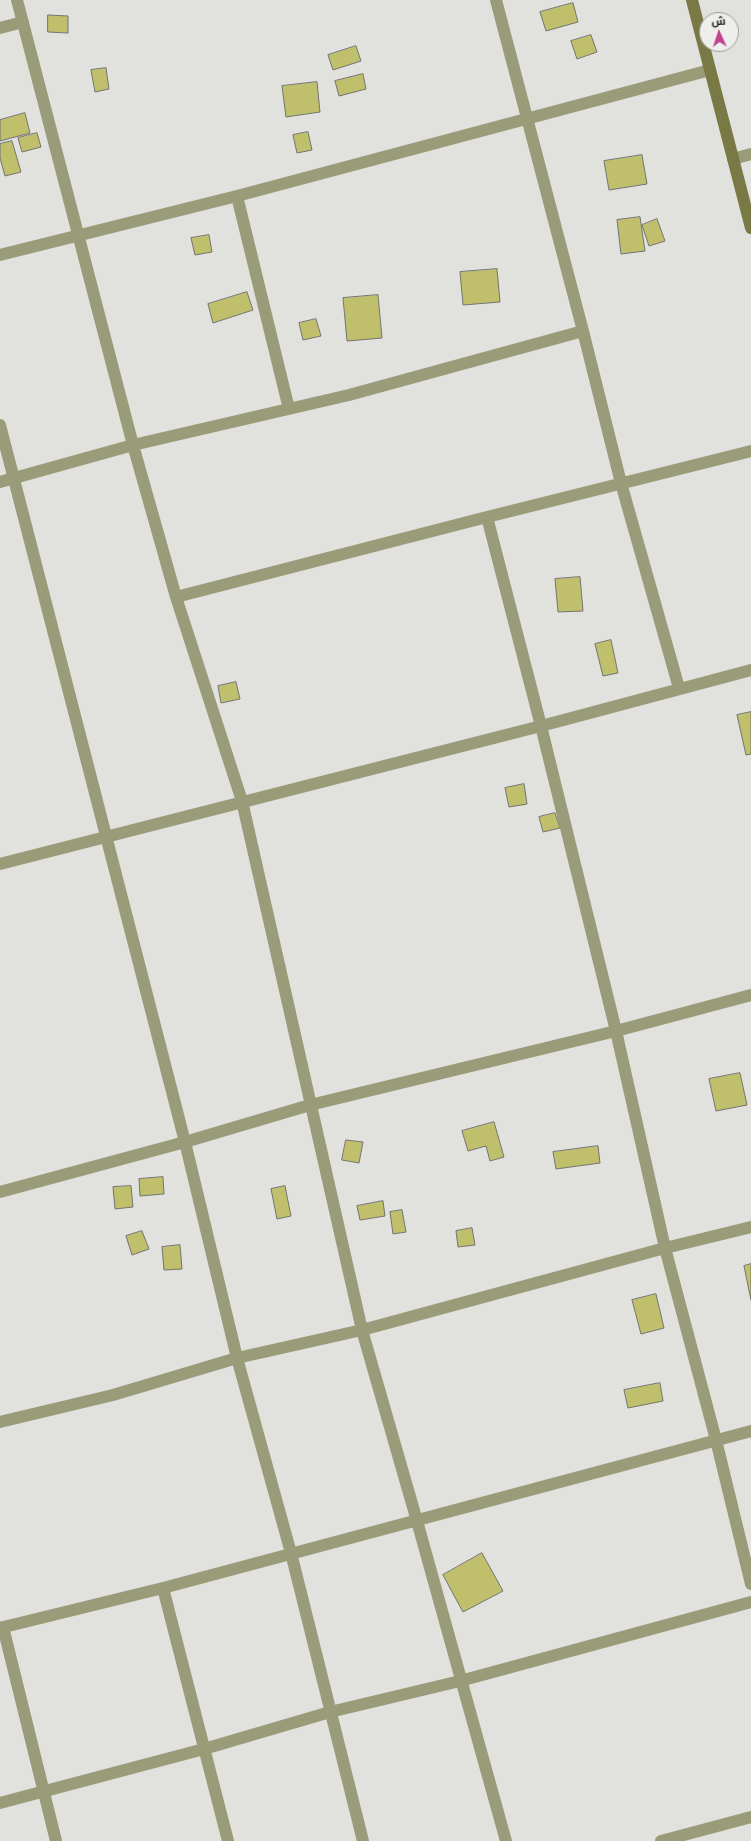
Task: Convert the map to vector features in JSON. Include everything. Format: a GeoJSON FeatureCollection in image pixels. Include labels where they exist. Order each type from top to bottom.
{"type":"FeatureCollection","features":[{"type":"Feature","properties":{"kind":"street"},"geometry":{"type":"LineString","coordinates":[[18,0],[77,235],[133,446],[176,597],[242,801],[362,1330],[417,1520],[460,1681],[506,1841]]}},
{"type":"Feature","properties":{"kind":"street"},"geometry":{"type":"LineString","coordinates":[[496,0],[583,331],[620,483],[679,688]]}},
{"type":"Feature","properties":{"kind":"street"},"geometry":{"type":"LineString","coordinates":[[692,0],[751,228]]}},
{"type":"Feature","properties":{"kind":"street"},"geometry":{"type":"LineString","coordinates":[[0,28],[23,22]]}},
{"type":"Feature","properties":{"kind":"street"},"geometry":{"type":"LineString","coordinates":[[0,255],[237,196],[710,70]]}},
{"type":"Feature","properties":{"kind":"street"},"geometry":{"type":"LineString","coordinates":[[733,159],[751,154]]}},
{"type":"Feature","properties":{"kind":"street"},"geometry":{"type":"LineString","coordinates":[[237,196],[289,409]]}},
{"type":"Feature","properties":{"kind":"street"},"geometry":{"type":"LineString","coordinates":[[0,482],[133,446],[348,395],[583,331]]}},
{"type":"Feature","properties":{"kind":"street"},"geometry":{"type":"LineString","coordinates":[[0,425],[185,1142],[237,1358],[291,1553],[363,1841]]}},
{"type":"Feature","properties":{"kind":"street"},"geometry":{"type":"LineString","coordinates":[[176,597],[620,483],[751,451]]}},
{"type":"Feature","properties":{"kind":"street"},"geometry":{"type":"LineString","coordinates":[[487,517],[542,726],[616,1031],[666,1248],[716,1440],[751,1584]]}},
{"type":"Feature","properties":{"kind":"street"},"geometry":{"type":"LineString","coordinates":[[0,864],[242,801],[542,726],[679,688],[751,670]]}},
{"type":"Feature","properties":{"kind":"street"},"geometry":{"type":"LineString","coordinates":[[0,1192],[185,1142],[310,1105],[616,1031],[751,995]]}},
{"type":"Feature","properties":{"kind":"street"},"geometry":{"type":"LineString","coordinates":[[0,1422],[113,1395],[237,1358],[362,1330],[666,1248],[751,1227]]}},
{"type":"Feature","properties":{"kind":"street"},"geometry":{"type":"LineString","coordinates":[[56,1841],[2,1628],[163,1588],[751,1430]]}},
{"type":"Feature","properties":{"kind":"street"},"geometry":{"type":"LineString","coordinates":[[163,1588],[228,1841]]}},
{"type":"Feature","properties":{"kind":"street"},"geometry":{"type":"LineString","coordinates":[[0,1804],[204,1749],[330,1712],[460,1681],[751,1602]]}},
{"type":"Feature","properties":{"kind":"street"},"geometry":{"type":"LineString","coordinates":[[661,1841],[751,1817]]}},
{"type":"Feature","properties":{"kind":"building"},"geometry":{"type":"Polygon","coordinates":[[[573,3],[578,22],[546,31],[540,12],[573,3]]]}},
{"type":"Feature","properties":{"kind":"building"},"geometry":{"type":"Polygon","coordinates":[[[48,15],[68,16],[68,33],[48,32],[48,15]]]}},
{"type":"Feature","properties":{"kind":"building"},"geometry":{"type":"Polygon","coordinates":[[[591,35],[597,52],[577,59],[571,41],[591,35]]]}},
{"type":"Feature","properties":{"kind":"building"},"geometry":{"type":"Polygon","coordinates":[[[356,46],[361,61],[333,70],[328,55],[356,46]]]}},
{"type":"Feature","properties":{"kind":"building"},"geometry":{"type":"Polygon","coordinates":[[[106,68],[109,89],[95,92],[91,70],[106,68]]]}},
{"type":"Feature","properties":{"kind":"building"},"geometry":{"type":"Polygon","coordinates":[[[363,74],[366,89],[339,96],[335,81],[363,74]]]}},
{"type":"Feature","properties":{"kind":"building"},"geometry":{"type":"Polygon","coordinates":[[[317,82],[320,112],[286,117],[282,86],[317,82]]]}},
{"type":"Feature","properties":{"kind":"building"},"geometry":{"type":"Polygon","coordinates":[[[25,113],[30,133],[0,141],[0,120],[25,113]]]}},
{"type":"Feature","properties":{"kind":"building"},"geometry":{"type":"Polygon","coordinates":[[[308,132],[312,150],[297,153],[293,135],[308,132]]]}},
{"type":"Feature","properties":{"kind":"building"},"geometry":{"type":"Polygon","coordinates":[[[37,133],[41,147],[22,152],[18,138],[37,133]]]}},
{"type":"Feature","properties":{"kind":"building"},"geometry":{"type":"Polygon","coordinates":[[[12,141],[21,172],[5,176],[0,158],[0,144],[12,141]]]}},
{"type":"Feature","properties":{"kind":"building"},"geometry":{"type":"Polygon","coordinates":[[[642,155],[647,184],[609,190],[604,161],[642,155]]]}},
{"type":"Feature","properties":{"kind":"building"},"geometry":{"type":"Polygon","coordinates":[[[640,217],[645,251],[621,254],[617,220],[640,217]]]}},
{"type":"Feature","properties":{"kind":"building"},"geometry":{"type":"Polygon","coordinates":[[[657,219],[665,241],[649,246],[642,225],[657,219]]]}},
{"type":"Feature","properties":{"kind":"building"},"geometry":{"type":"Polygon","coordinates":[[[209,235],[212,252],[195,255],[191,238],[209,235]]]}},
{"type":"Feature","properties":{"kind":"building"},"geometry":{"type":"Polygon","coordinates":[[[497,269],[500,302],[463,305],[460,272],[497,269]]]}},
{"type":"Feature","properties":{"kind":"building"},"geometry":{"type":"Polygon","coordinates":[[[247,292],[253,310],[213,323],[208,304],[247,292]]]}},
{"type":"Feature","properties":{"kind":"building"},"geometry":{"type":"Polygon","coordinates":[[[378,295],[382,338],[347,341],[343,298],[378,295]]]}},
{"type":"Feature","properties":{"kind":"building"},"geometry":{"type":"Polygon","coordinates":[[[316,319],[321,336],[303,340],[299,323],[316,319]]]}},
{"type":"Feature","properties":{"kind":"building"},"geometry":{"type":"Polygon","coordinates":[[[580,577],[583,611],[558,612],[555,579],[580,577]]]}},
{"type":"Feature","properties":{"kind":"building"},"geometry":{"type":"Polygon","coordinates":[[[611,640],[618,673],[603,676],[595,644],[611,640]]]}},
{"type":"Feature","properties":{"kind":"building"},"geometry":{"type":"Polygon","coordinates":[[[236,682],[240,699],[221,703],[218,686],[236,682]]]}},
{"type":"Feature","properties":{"kind":"building"},"geometry":{"type":"Polygon","coordinates":[[[751,712],[751,754],[746,755],[737,715],[751,712]]]}},
{"type":"Feature","properties":{"kind":"building"},"geometry":{"type":"Polygon","coordinates":[[[524,784],[527,804],[509,807],[505,788],[524,784]]]}},
{"type":"Feature","properties":{"kind":"building"},"geometry":{"type":"Polygon","coordinates":[[[555,813],[560,828],[543,832],[539,817],[555,813]]]}},
{"type":"Feature","properties":{"kind":"building"},"geometry":{"type":"Polygon","coordinates":[[[740,1073],[747,1105],[716,1111],[709,1079],[740,1073]]]}},
{"type":"Feature","properties":{"kind":"building"},"geometry":{"type":"Polygon","coordinates":[[[494,1122],[504,1157],[490,1161],[486,1146],[468,1151],[462,1131],[494,1122]]]}},
{"type":"Feature","properties":{"kind":"building"},"geometry":{"type":"Polygon","coordinates":[[[346,1140],[363,1142],[359,1163],[342,1160],[346,1140]]]}},
{"type":"Feature","properties":{"kind":"building"},"geometry":{"type":"Polygon","coordinates":[[[598,1146],[600,1163],[556,1169],[553,1152],[598,1146]]]}},
{"type":"Feature","properties":{"kind":"building"},"geometry":{"type":"Polygon","coordinates":[[[163,1177],[164,1194],[140,1196],[139,1179],[163,1177]]]}},
{"type":"Feature","properties":{"kind":"building"},"geometry":{"type":"Polygon","coordinates":[[[131,1186],[133,1207],[115,1209],[113,1187],[131,1186]]]}},
{"type":"Feature","properties":{"kind":"building"},"geometry":{"type":"Polygon","coordinates":[[[285,1186],[291,1216],[277,1219],[271,1189],[285,1186]]]}},
{"type":"Feature","properties":{"kind":"building"},"geometry":{"type":"Polygon","coordinates":[[[383,1201],[385,1216],[360,1220],[357,1206],[383,1201]]]}},
{"type":"Feature","properties":{"kind":"building"},"geometry":{"type":"Polygon","coordinates":[[[402,1210],[406,1232],[393,1234],[390,1212],[402,1210]]]}},
{"type":"Feature","properties":{"kind":"building"},"geometry":{"type":"Polygon","coordinates":[[[472,1228],[475,1245],[458,1247],[456,1231],[472,1228]]]}},
{"type":"Feature","properties":{"kind":"building"},"geometry":{"type":"Polygon","coordinates":[[[142,1231],[149,1249],[132,1255],[126,1236],[142,1231]]]}},
{"type":"Feature","properties":{"kind":"building"},"geometry":{"type":"Polygon","coordinates":[[[180,1245],[182,1269],[164,1270],[162,1247],[180,1245]]]}},
{"type":"Feature","properties":{"kind":"building"},"geometry":{"type":"Polygon","coordinates":[[[751,1264],[751,1300],[744,1266],[751,1264]]]}},
{"type":"Feature","properties":{"kind":"building"},"geometry":{"type":"Polygon","coordinates":[[[656,1294],[664,1328],[641,1334],[632,1300],[656,1294]]]}},
{"type":"Feature","properties":{"kind":"building"},"geometry":{"type":"Polygon","coordinates":[[[660,1383],[663,1401],[628,1408],[624,1390],[660,1383]]]}},
{"type":"Feature","properties":{"kind":"building"},"geometry":{"type":"Polygon","coordinates":[[[482,1553],[503,1591],[463,1612],[443,1575],[482,1553]]]}}]}
